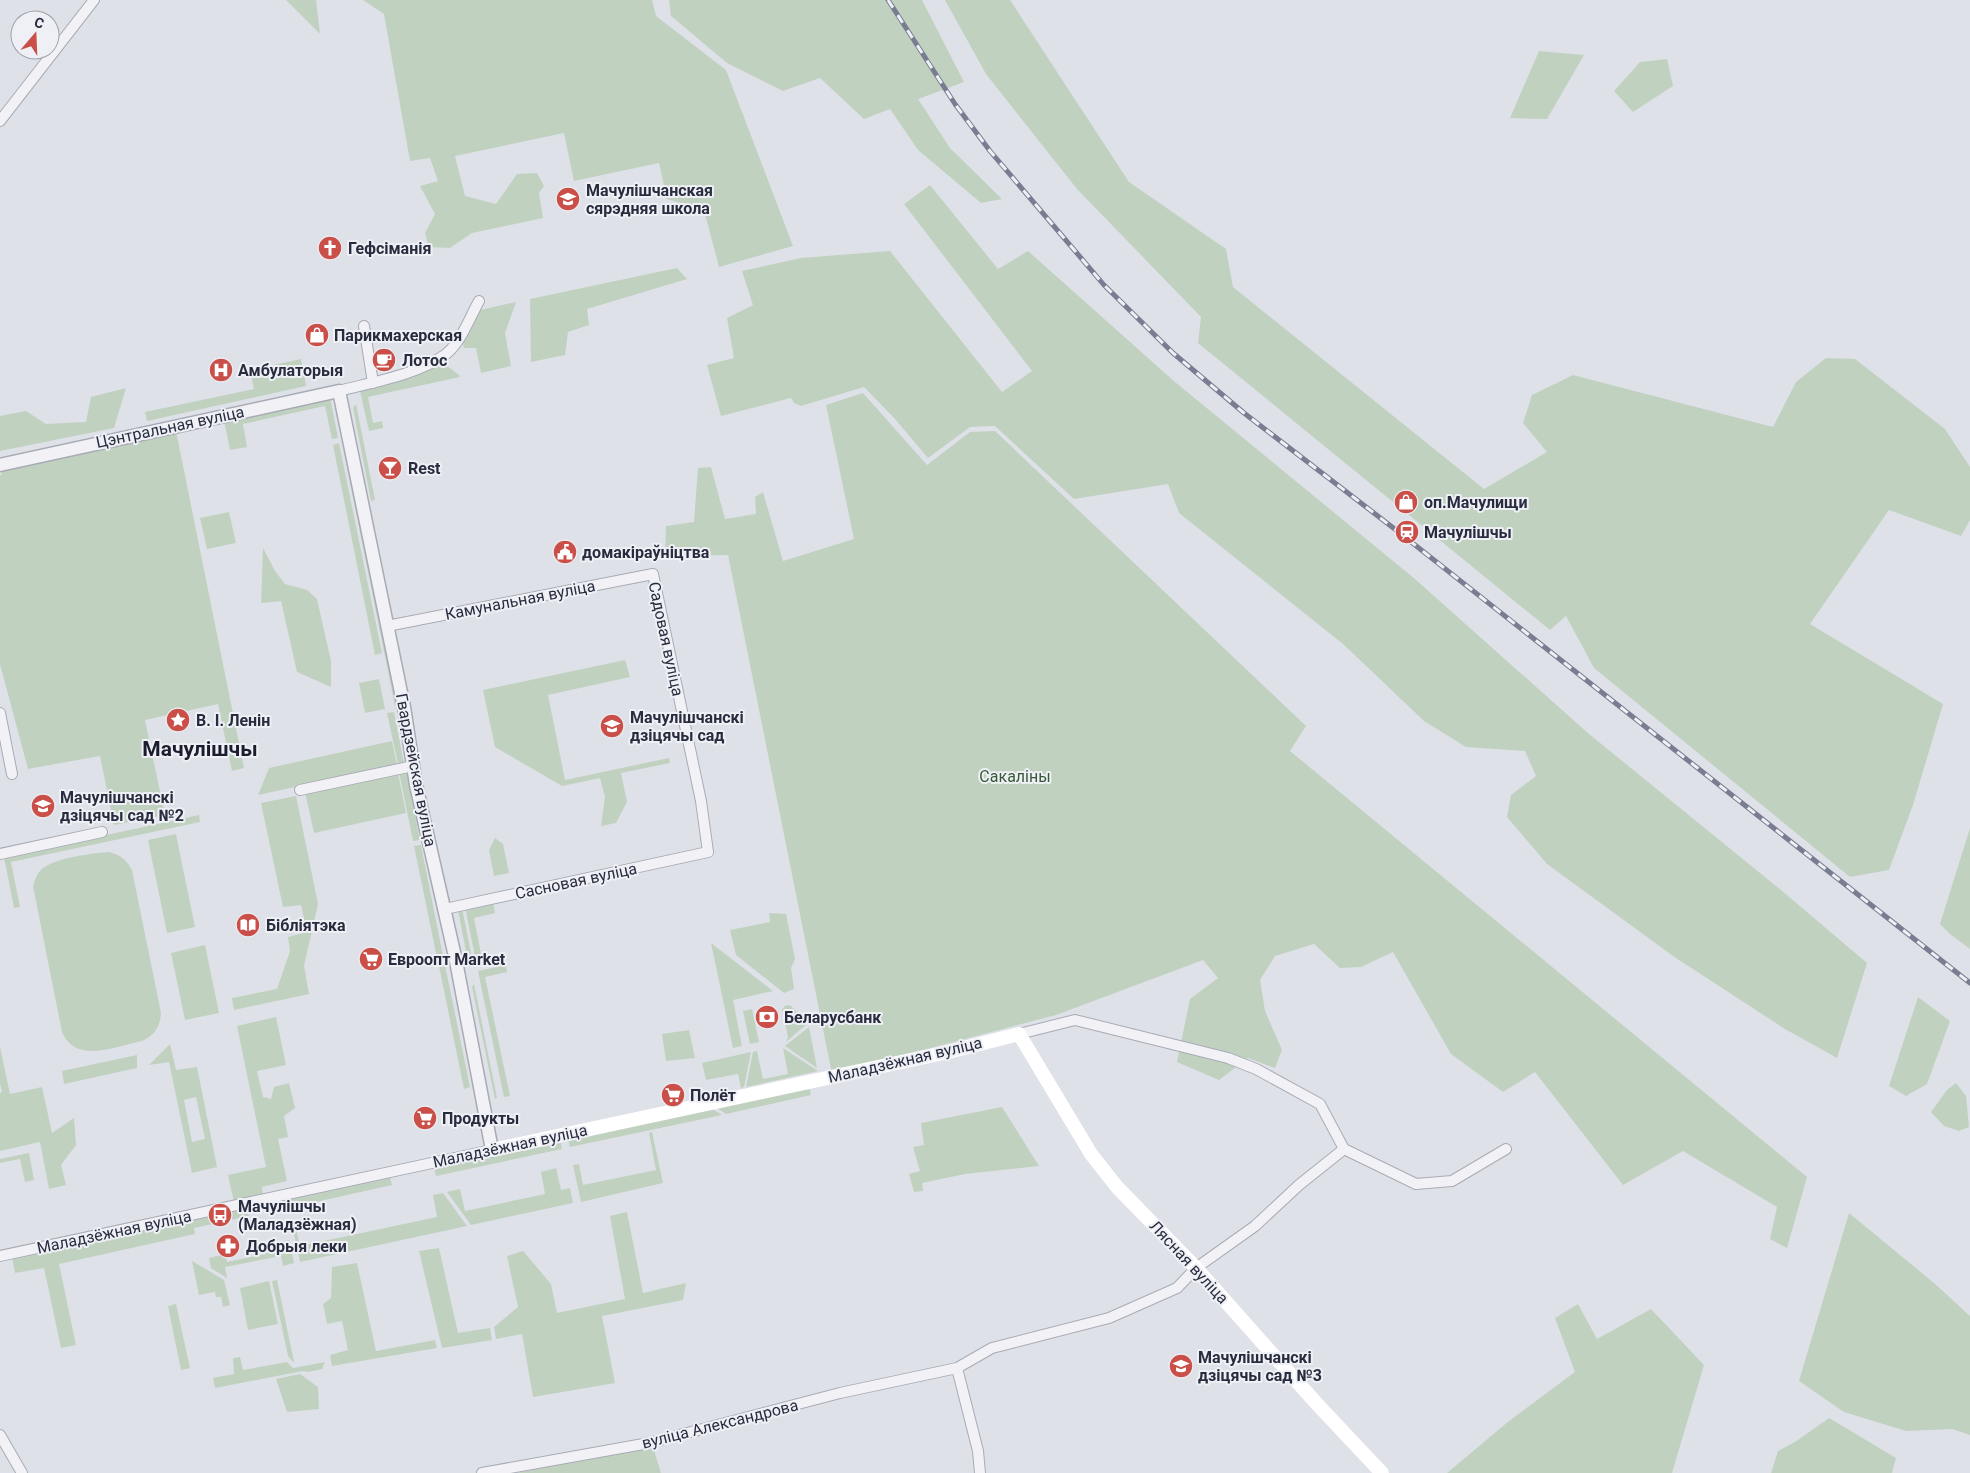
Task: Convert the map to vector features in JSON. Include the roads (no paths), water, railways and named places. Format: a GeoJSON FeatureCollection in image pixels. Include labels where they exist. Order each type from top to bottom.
{"type":"FeatureCollection","features":[{"type":"Feature","properties":{"kind":"main road","name":"Маладзёжная вуліца"},"geometry":{"type":"LineString","coordinates":[[492,1150],[948,1052],[1019,1034]]}},
{"type":"Feature","properties":{"kind":"main road","name":"Лясная вуліца"},"geometry":{"type":"LineString","coordinates":[[1019,1034],[1091,1154],[1117,1187],[1196,1268],[1317,1404],[1382,1473]]}},
{"type":"Feature","properties":{"kind":"street"},"geometry":{"type":"LineString","coordinates":[[0,120],[94,0]]}},
{"type":"Feature","properties":{"kind":"street"},"geometry":{"type":"LineString","coordinates":[[339,391],[413,371],[446,353],[456,343],[478,300]]}},
{"type":"Feature","properties":{"kind":"street"},"geometry":{"type":"LineString","coordinates":[[364,326],[374,383]]}},
{"type":"Feature","properties":{"kind":"street","name":"Цэнтральная вуліца"},"geometry":{"type":"LineString","coordinates":[[0,465],[339,391]]}},
{"type":"Feature","properties":{"kind":"street","name":"Гвардзейская вуліца"},"geometry":{"type":"LineString","coordinates":[[339,391],[406,717],[413,766],[445,908],[492,1150]]}},
{"type":"Feature","properties":{"kind":"street","name":"Камунальная вуліца"},"geometry":{"type":"LineString","coordinates":[[388,626],[652,574]]}},
{"type":"Feature","properties":{"kind":"street","name":"Садовая вуліца"},"geometry":{"type":"LineString","coordinates":[[652,574],[701,801],[708,852]]}},
{"type":"Feature","properties":{"kind":"street"},"geometry":{"type":"LineString","coordinates":[[0,713],[12,774]]}},
{"type":"Feature","properties":{"kind":"street"},"geometry":{"type":"LineString","coordinates":[[300,790],[413,766]]}},
{"type":"Feature","properties":{"kind":"street"},"geometry":{"type":"LineString","coordinates":[[0,854],[102,832]]}},
{"type":"Feature","properties":{"kind":"street","name":"Сасновая вуліца"},"geometry":{"type":"LineString","coordinates":[[445,908],[708,852]]}},
{"type":"Feature","properties":{"kind":"street"},"geometry":{"type":"LineString","coordinates":[[1019,1034],[1074,1020],[1228,1058],[1256,1069],[1320,1104],[1344,1149],[1416,1184],[1452,1180],[1506,1149]]}},
{"type":"Feature","properties":{"kind":"street","name":"вуліца Александрова"},"geometry":{"type":"LineString","coordinates":[[482,1473],[649,1443],[840,1393],[957,1368],[992,1348],[1109,1318],[1177,1288],[1196,1268],[1255,1226],[1299,1185],[1344,1149]]}},
{"type":"Feature","properties":{"kind":"street","name":"Маладзёжная вуліца"},"geometry":{"type":"LineString","coordinates":[[0,1256],[492,1150]]}},
{"type":"Feature","properties":{"kind":"street"},"geometry":{"type":"LineString","coordinates":[[957,1368],[978,1451],[980,1473]]}},
{"type":"Feature","properties":{"kind":"street"},"geometry":{"type":"LineString","coordinates":[[0,1435],[22,1473]]}},
{"type":"Feature","properties":{"kind":"railway"},"geometry":{"type":"LineString","coordinates":[[888,0],[955,104],[990,151],[1104,285],[1173,353],[1244,413],[1396,530],[1970,983]]}},
{"type":"Feature","properties":{"kind":"place","name":"Мачулішчанская сярэдняя школа"},"geometry":{"type":"Point","coordinates":[568,199]}},
{"type":"Feature","properties":{"kind":"place","name":"Гефсіманія"},"geometry":{"type":"Point","coordinates":[330,248]}},
{"type":"Feature","properties":{"kind":"place","name":"Парикмахерская"},"geometry":{"type":"Point","coordinates":[317,335]}},
{"type":"Feature","properties":{"kind":"place","name":"Лотос"},"geometry":{"type":"Point","coordinates":[384,360]}},
{"type":"Feature","properties":{"kind":"place","name":"Амбулаторыя"},"geometry":{"type":"Point","coordinates":[221,370]}},
{"type":"Feature","properties":{"kind":"place","name":"Rest"},"geometry":{"type":"Point","coordinates":[390,468]}},
{"type":"Feature","properties":{"kind":"place","name":"оп.Мачулищи"},"geometry":{"type":"Point","coordinates":[1406,502]}},
{"type":"Feature","properties":{"kind":"place","name":"Мачулішчы"},"geometry":{"type":"Point","coordinates":[1407,532]}},
{"type":"Feature","properties":{"kind":"place","name":"домакіраўніцтва"},"geometry":{"type":"Point","coordinates":[565,552]}},
{"type":"Feature","properties":{"kind":"place","name":"В. І. Ленін"},"geometry":{"type":"Point","coordinates":[178,720]}},
{"type":"Feature","properties":{"kind":"place","name":"Мачулішчанскі дзіцячы сад"},"geometry":{"type":"Point","coordinates":[612,726]}},
{"type":"Feature","properties":{"kind":"place","name":"Мачулішчанскі дзіцячы сад №2"},"geometry":{"type":"Point","coordinates":[43,806]}},
{"type":"Feature","properties":{"kind":"place","name":"Бібліятэка"},"geometry":{"type":"Point","coordinates":[248,925]}},
{"type":"Feature","properties":{"kind":"place","name":"Евроопт Market"},"geometry":{"type":"Point","coordinates":[371,959]}},
{"type":"Feature","properties":{"kind":"place","name":"Беларусбанк"},"geometry":{"type":"Point","coordinates":[767,1017]}},
{"type":"Feature","properties":{"kind":"place","name":"Полёт"},"geometry":{"type":"Point","coordinates":[673,1095]}},
{"type":"Feature","properties":{"kind":"place","name":"Продукты"},"geometry":{"type":"Point","coordinates":[425,1118]}},
{"type":"Feature","properties":{"kind":"place","name":"Мачулішчы (Маладзёжная)"},"geometry":{"type":"Point","coordinates":[220,1215]}},
{"type":"Feature","properties":{"kind":"place","name":"Добрыя леки"},"geometry":{"type":"Point","coordinates":[228,1246]}},
{"type":"Feature","properties":{"kind":"place","name":"Мачулішчанскі дзіцячы сад №3"},"geometry":{"type":"Point","coordinates":[1181,1366]}},
{"type":"Feature","properties":{"kind":"district","name":"Мачулішчы"},"geometry":{"type":"Point","coordinates":[200,749]}},
{"type":"Feature","properties":{"kind":"park label","name":"Сакаліны"},"geometry":{"type":"Point","coordinates":[1015,776]}}]}
